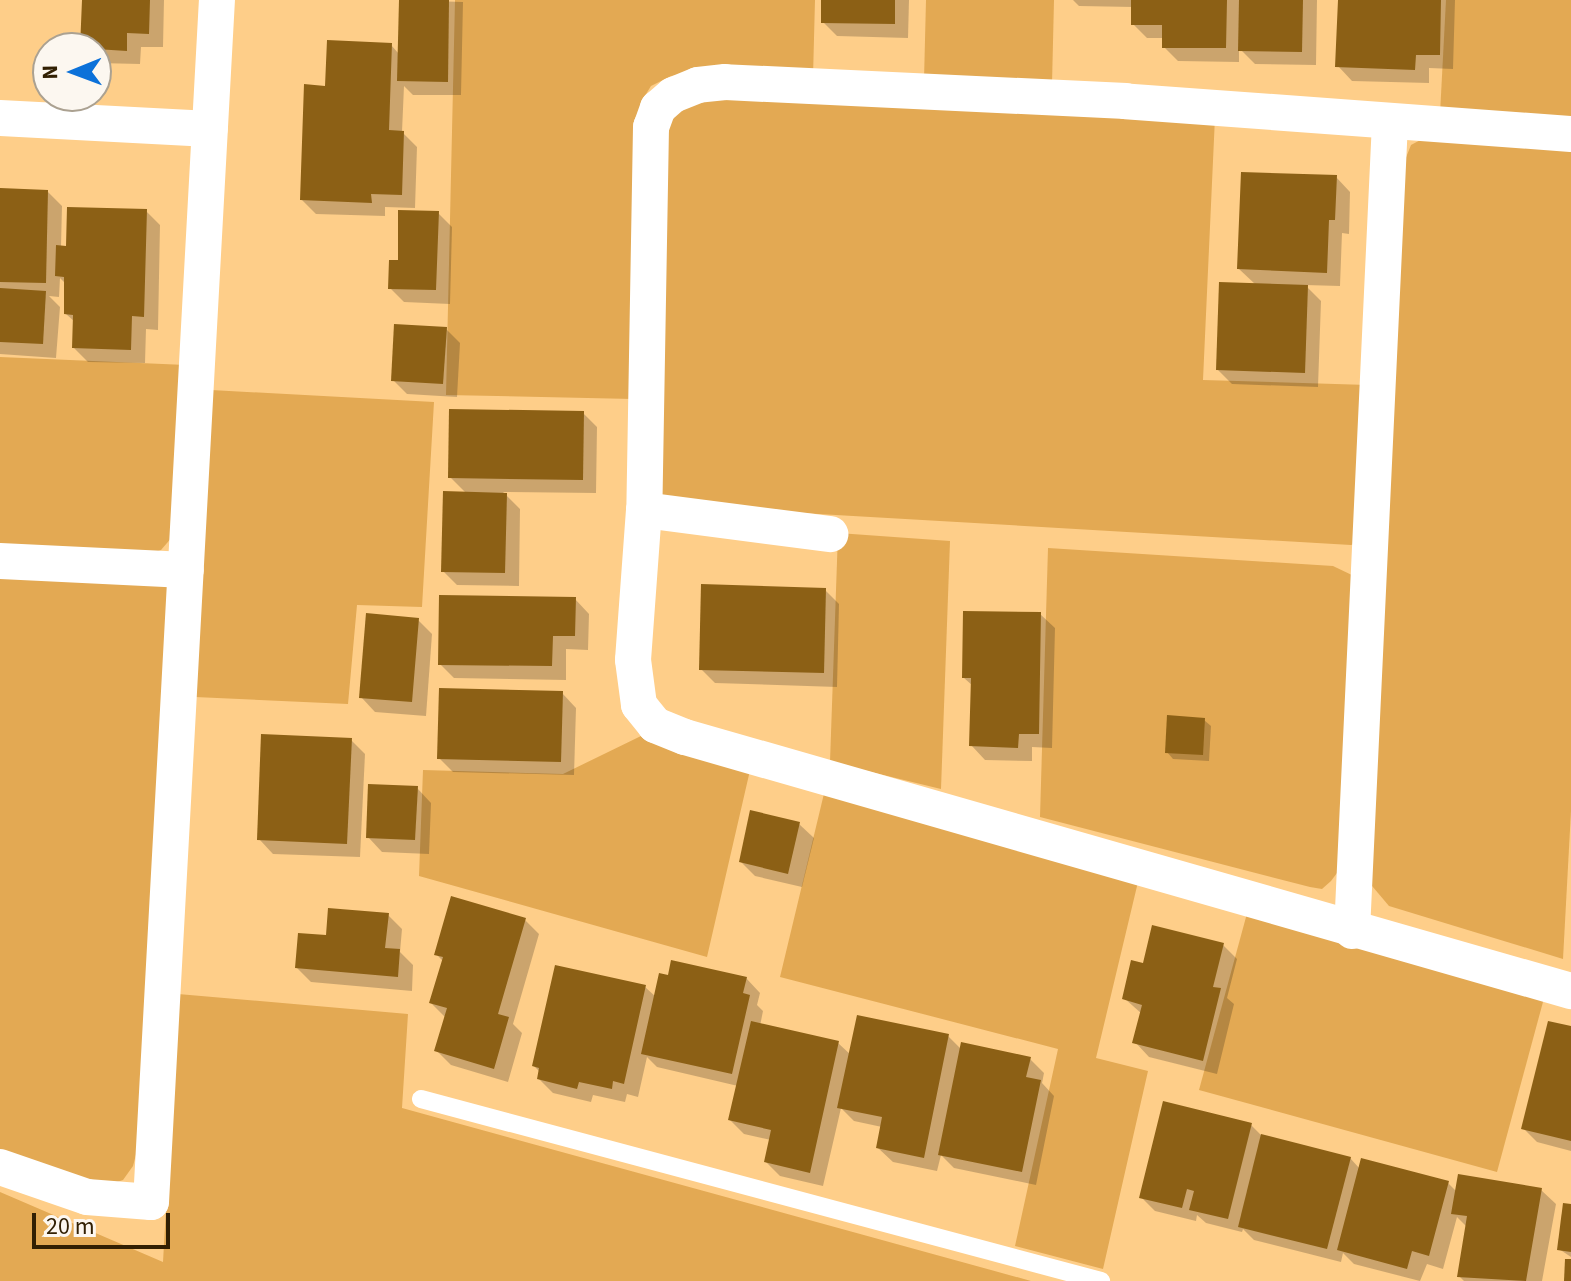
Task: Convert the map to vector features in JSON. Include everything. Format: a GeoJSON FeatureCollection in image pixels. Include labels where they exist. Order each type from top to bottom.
{"type":"FeatureCollection","features":[{"type":"Feature","properties":{"kind":"street"},"geometry":{"type":"LineString","coordinates":[[0,1167],[87,1197],[151,1202],[217,0]]}},
{"type":"Feature","properties":{"kind":"street"},"geometry":{"type":"LineString","coordinates":[[1571,134],[1126,101],[725,82],[698,85],[673,95],[658,108],[651,127],[644,510],[633,660],[639,705],[655,725],[685,737],[1352,931],[1571,991]]}},
{"type":"Feature","properties":{"kind":"street"},"geometry":{"type":"LineString","coordinates":[[0,118],[210,129]]}},
{"type":"Feature","properties":{"kind":"street"},"geometry":{"type":"LineString","coordinates":[[1352,931],[1390,122]]}},
{"type":"Feature","properties":{"kind":"street"},"geometry":{"type":"LineString","coordinates":[[644,510],[830,534]]}},
{"type":"Feature","properties":{"kind":"street"},"geometry":{"type":"LineString","coordinates":[[0,561],[186,570]]}},
{"type":"Feature","properties":{"kind":"lane"},"geometry":{"type":"LineString","coordinates":[[421,1099],[1101,1281]]}},
{"type":"Feature","properties":{"kind":"shaded area"},"geometry":{"type":"Polygon","coordinates":[[[455,0],[815,0],[813,77],[693,73],[671,76],[651,86],[641,102],[633,399],[446,395],[455,0]]]}},
{"type":"Feature","properties":{"kind":"shaded area"},"geometry":{"type":"Polygon","coordinates":[[[926,0],[1054,0],[1052,84],[924,80],[926,0]]]}},
{"type":"Feature","properties":{"kind":"shaded area"},"geometry":{"type":"Polygon","coordinates":[[[1446,0],[1571,0],[1571,121],[1440,114],[1446,0]]]}},
{"type":"Feature","properties":{"kind":"shaded area"},"geometry":{"type":"Polygon","coordinates":[[[696,98],[1215,117],[1203,380],[1368,385],[1358,543],[665,505],[654,499],[666,127],[678,107],[696,98]]]}},
{"type":"Feature","properties":{"kind":"shaded area"},"geometry":{"type":"Polygon","coordinates":[[[1426,137],[1571,143],[1571,811],[1563,959],[1389,906],[1367,880],[1399,175],[1411,145],[1426,137]]]}},
{"type":"Feature","properties":{"kind":"shaded area"},"geometry":{"type":"Polygon","coordinates":[[[0,357],[186,365],[173,536],[161,550],[144,556],[0,548],[0,357]]]}},
{"type":"Feature","properties":{"kind":"shaded area"},"geometry":{"type":"Polygon","coordinates":[[[211,390],[434,402],[422,607],[357,605],[348,704],[195,697],[211,390]]]}},
{"type":"Feature","properties":{"kind":"shaded area"},"geometry":{"type":"Polygon","coordinates":[[[838,533],[950,541],[941,789],[830,762],[838,533]]]}},
{"type":"Feature","properties":{"kind":"shaded area"},"geometry":{"type":"Polygon","coordinates":[[[1048,548],[1333,566],[1356,577],[1340,869],[1322,889],[1040,817],[1048,548]]]}},
{"type":"Feature","properties":{"kind":"shaded area"},"geometry":{"type":"Polygon","coordinates":[[[0,568],[149,574],[172,591],[138,1147],[133,1166],[123,1180],[105,1186],[0,1156],[0,568]]]}},
{"type":"Feature","properties":{"kind":"shaded area"},"geometry":{"type":"Polygon","coordinates":[[[641,736],[751,766],[707,957],[419,876],[423,770],[563,774],[641,736]]]}},
{"type":"Feature","properties":{"kind":"shaded area"},"geometry":{"type":"Polygon","coordinates":[[[827,781],[1143,861],[1096,1058],[1148,1071],[1103,1269],[1015,1246],[1058,1049],[780,977],[827,781]]]}},
{"type":"Feature","properties":{"kind":"shaded area"},"geometry":{"type":"Polygon","coordinates":[[[1252,895],[1550,976],[1497,1172],[1199,1090],[1252,895]]]}},
{"type":"Feature","properties":{"kind":"shaded area"},"geometry":{"type":"Polygon","coordinates":[[[178,994],[408,1014],[402,1108],[1031,1281],[0,1281],[0,1192],[163,1262],[178,994]]]}},
{"type":"Feature","properties":{"kind":"building"},"geometry":{"type":"Polygon","coordinates":[[[82,0],[150,0],[149,34],[127,33],[127,51],[112,50],[112,32],[81,32],[82,0]]]}},
{"type":"Feature","properties":{"kind":"building"},"geometry":{"type":"Polygon","coordinates":[[[399,0],[449,0],[448,82],[397,81],[399,0]]]}},
{"type":"Feature","properties":{"kind":"building"},"geometry":{"type":"Polygon","coordinates":[[[821,0],[895,0],[895,24],[821,23],[821,0]]]}},
{"type":"Feature","properties":{"kind":"building"},"geometry":{"type":"Polygon","coordinates":[[[1131,0],[1227,0],[1226,48],[1162,48],[1162,25],[1131,25],[1131,0]]]}},
{"type":"Feature","properties":{"kind":"building"},"geometry":{"type":"Polygon","coordinates":[[[1239,0],[1303,0],[1302,52],[1238,51],[1239,0]]]}},
{"type":"Feature","properties":{"kind":"building"},"geometry":{"type":"Polygon","coordinates":[[[1338,0],[1441,0],[1440,55],[1416,55],[1415,70],[1335,67],[1338,0]]]}},
{"type":"Feature","properties":{"kind":"building"},"geometry":{"type":"Polygon","coordinates":[[[327,40],[392,43],[389,130],[404,131],[402,195],[371,194],[372,203],[300,200],[304,84],[325,86],[327,40]]]}},
{"type":"Feature","properties":{"kind":"building"},"geometry":{"type":"Polygon","coordinates":[[[1241,172],[1337,175],[1335,220],[1329,220],[1327,273],[1237,269],[1241,172]]]}},
{"type":"Feature","properties":{"kind":"building"},"geometry":{"type":"Polygon","coordinates":[[[0,188],[48,190],[46,283],[0,282],[0,188]]]}},
{"type":"Feature","properties":{"kind":"building"},"geometry":{"type":"Polygon","coordinates":[[[67,207],[147,209],[144,317],[132,316],[131,350],[72,348],[73,315],[64,314],[64,277],[55,276],[56,245],[66,246],[67,207]]]}},
{"type":"Feature","properties":{"kind":"building"},"geometry":{"type":"Polygon","coordinates":[[[398,210],[439,211],[436,290],[388,289],[389,260],[398,260],[398,210]]]}},
{"type":"Feature","properties":{"kind":"building"},"geometry":{"type":"Polygon","coordinates":[[[1219,282],[1308,285],[1305,373],[1216,370],[1219,282]]]}},
{"type":"Feature","properties":{"kind":"building"},"geometry":{"type":"Polygon","coordinates":[[[0,288],[46,291],[43,344],[0,342],[0,288]]]}},
{"type":"Feature","properties":{"kind":"building"},"geometry":{"type":"Polygon","coordinates":[[[394,324],[447,327],[443,384],[391,381],[394,324]]]}},
{"type":"Feature","properties":{"kind":"building"},"geometry":{"type":"Polygon","coordinates":[[[449,409],[584,411],[583,480],[448,478],[449,409]]]}},
{"type":"Feature","properties":{"kind":"building"},"geometry":{"type":"Polygon","coordinates":[[[443,491],[507,493],[505,573],[441,572],[443,491]]]}},
{"type":"Feature","properties":{"kind":"building"},"geometry":{"type":"Polygon","coordinates":[[[701,584],[826,588],[824,673],[699,670],[701,584]]]}},
{"type":"Feature","properties":{"kind":"building"},"geometry":{"type":"Polygon","coordinates":[[[439,595],[576,597],[575,636],[553,636],[552,666],[438,665],[439,595]]]}},
{"type":"Feature","properties":{"kind":"building"},"geometry":{"type":"Polygon","coordinates":[[[963,611],[1041,612],[1039,734],[1019,734],[1018,748],[969,746],[971,678],[962,678],[963,611]]]}},
{"type":"Feature","properties":{"kind":"building"},"geometry":{"type":"Polygon","coordinates":[[[366,613],[419,618],[412,702],[359,698],[366,613]]]}},
{"type":"Feature","properties":{"kind":"building"},"geometry":{"type":"Polygon","coordinates":[[[439,688],[563,691],[561,762],[437,759],[439,688]]]}},
{"type":"Feature","properties":{"kind":"building"},"geometry":{"type":"Polygon","coordinates":[[[1167,715],[1205,718],[1203,755],[1165,753],[1167,715]]]}},
{"type":"Feature","properties":{"kind":"building"},"geometry":{"type":"Polygon","coordinates":[[[261,734],[352,738],[347,844],[257,840],[261,734]]]}},
{"type":"Feature","properties":{"kind":"building"},"geometry":{"type":"Polygon","coordinates":[[[368,784],[418,786],[415,840],[366,838],[368,784]]]}},
{"type":"Feature","properties":{"kind":"building"},"geometry":{"type":"Polygon","coordinates":[[[750,810],[800,822],[788,874],[739,862],[750,810]]]}},
{"type":"Feature","properties":{"kind":"building"},"geometry":{"type":"Polygon","coordinates":[[[451,896],[526,918],[498,1014],[509,1017],[494,1069],[434,1051],[447,1008],[429,1003],[443,957],[434,955],[451,896]]]}},
{"type":"Feature","properties":{"kind":"building"},"geometry":{"type":"Polygon","coordinates":[[[328,908],[389,913],[385,948],[400,949],[398,977],[295,968],[298,933],[326,935],[328,908]]]}},
{"type":"Feature","properties":{"kind":"building"},"geometry":{"type":"Polygon","coordinates":[[[1152,925],[1224,943],[1213,987],[1221,988],[1203,1061],[1132,1043],[1142,1005],[1122,999],[1131,960],[1143,963],[1152,925]]]}},
{"type":"Feature","properties":{"kind":"building"},"geometry":{"type":"Polygon","coordinates":[[[671,960],[747,977],[743,993],[750,995],[732,1074],[641,1054],[659,973],[668,975],[671,960]]]}},
{"type":"Feature","properties":{"kind":"building"},"geometry":{"type":"Polygon","coordinates":[[[555,965],[646,985],[624,1084],[613,1081],[612,1089],[579,1082],[577,1089],[537,1079],[539,1068],[532,1066],[555,965]]]}},
{"type":"Feature","properties":{"kind":"building"},"geometry":{"type":"Polygon","coordinates":[[[857,1015],[949,1034],[924,1158],[876,1148],[882,1117],[837,1108],[857,1015]]]}},
{"type":"Feature","properties":{"kind":"building"},"geometry":{"type":"Polygon","coordinates":[[[751,1021],[839,1041],[810,1173],[764,1162],[771,1130],[728,1120],[751,1021]]]}},
{"type":"Feature","properties":{"kind":"building"},"geometry":{"type":"Polygon","coordinates":[[[1548,1021],[1571,1026],[1571,1141],[1521,1129],[1548,1021]]]}},
{"type":"Feature","properties":{"kind":"building"},"geometry":{"type":"Polygon","coordinates":[[[961,1042],[1031,1057],[1026,1077],[1041,1080],[1022,1172],[938,1155],[961,1042]]]}},
{"type":"Feature","properties":{"kind":"building"},"geometry":{"type":"Polygon","coordinates":[[[1163,1101],[1252,1123],[1228,1219],[1189,1210],[1194,1191],[1187,1189],[1182,1208],[1139,1198],[1163,1101]]]}},
{"type":"Feature","properties":{"kind":"building"},"geometry":{"type":"Polygon","coordinates":[[[1261,1134],[1351,1157],[1327,1249],[1238,1227],[1261,1134]]]}},
{"type":"Feature","properties":{"kind":"building"},"geometry":{"type":"Polygon","coordinates":[[[1361,1158],[1449,1181],[1429,1256],[1412,1251],[1407,1269],[1337,1250],[1361,1158]]]}},
{"type":"Feature","properties":{"kind":"building"},"geometry":{"type":"Polygon","coordinates":[[[1458,1174],[1542,1188],[1526,1281],[1457,1277],[1467,1216],[1451,1214],[1458,1174]]]}},
{"type":"Feature","properties":{"kind":"building"},"geometry":{"type":"Polygon","coordinates":[[[1563,1203],[1571,1204],[1571,1252],[1557,1250],[1563,1203]]]}},
{"type":"Feature","properties":{"kind":"building"},"geometry":{"type":"Polygon","coordinates":[[[1565,1259],[1571,1259],[1571,1281],[1564,1281],[1565,1259]]]}}]}
